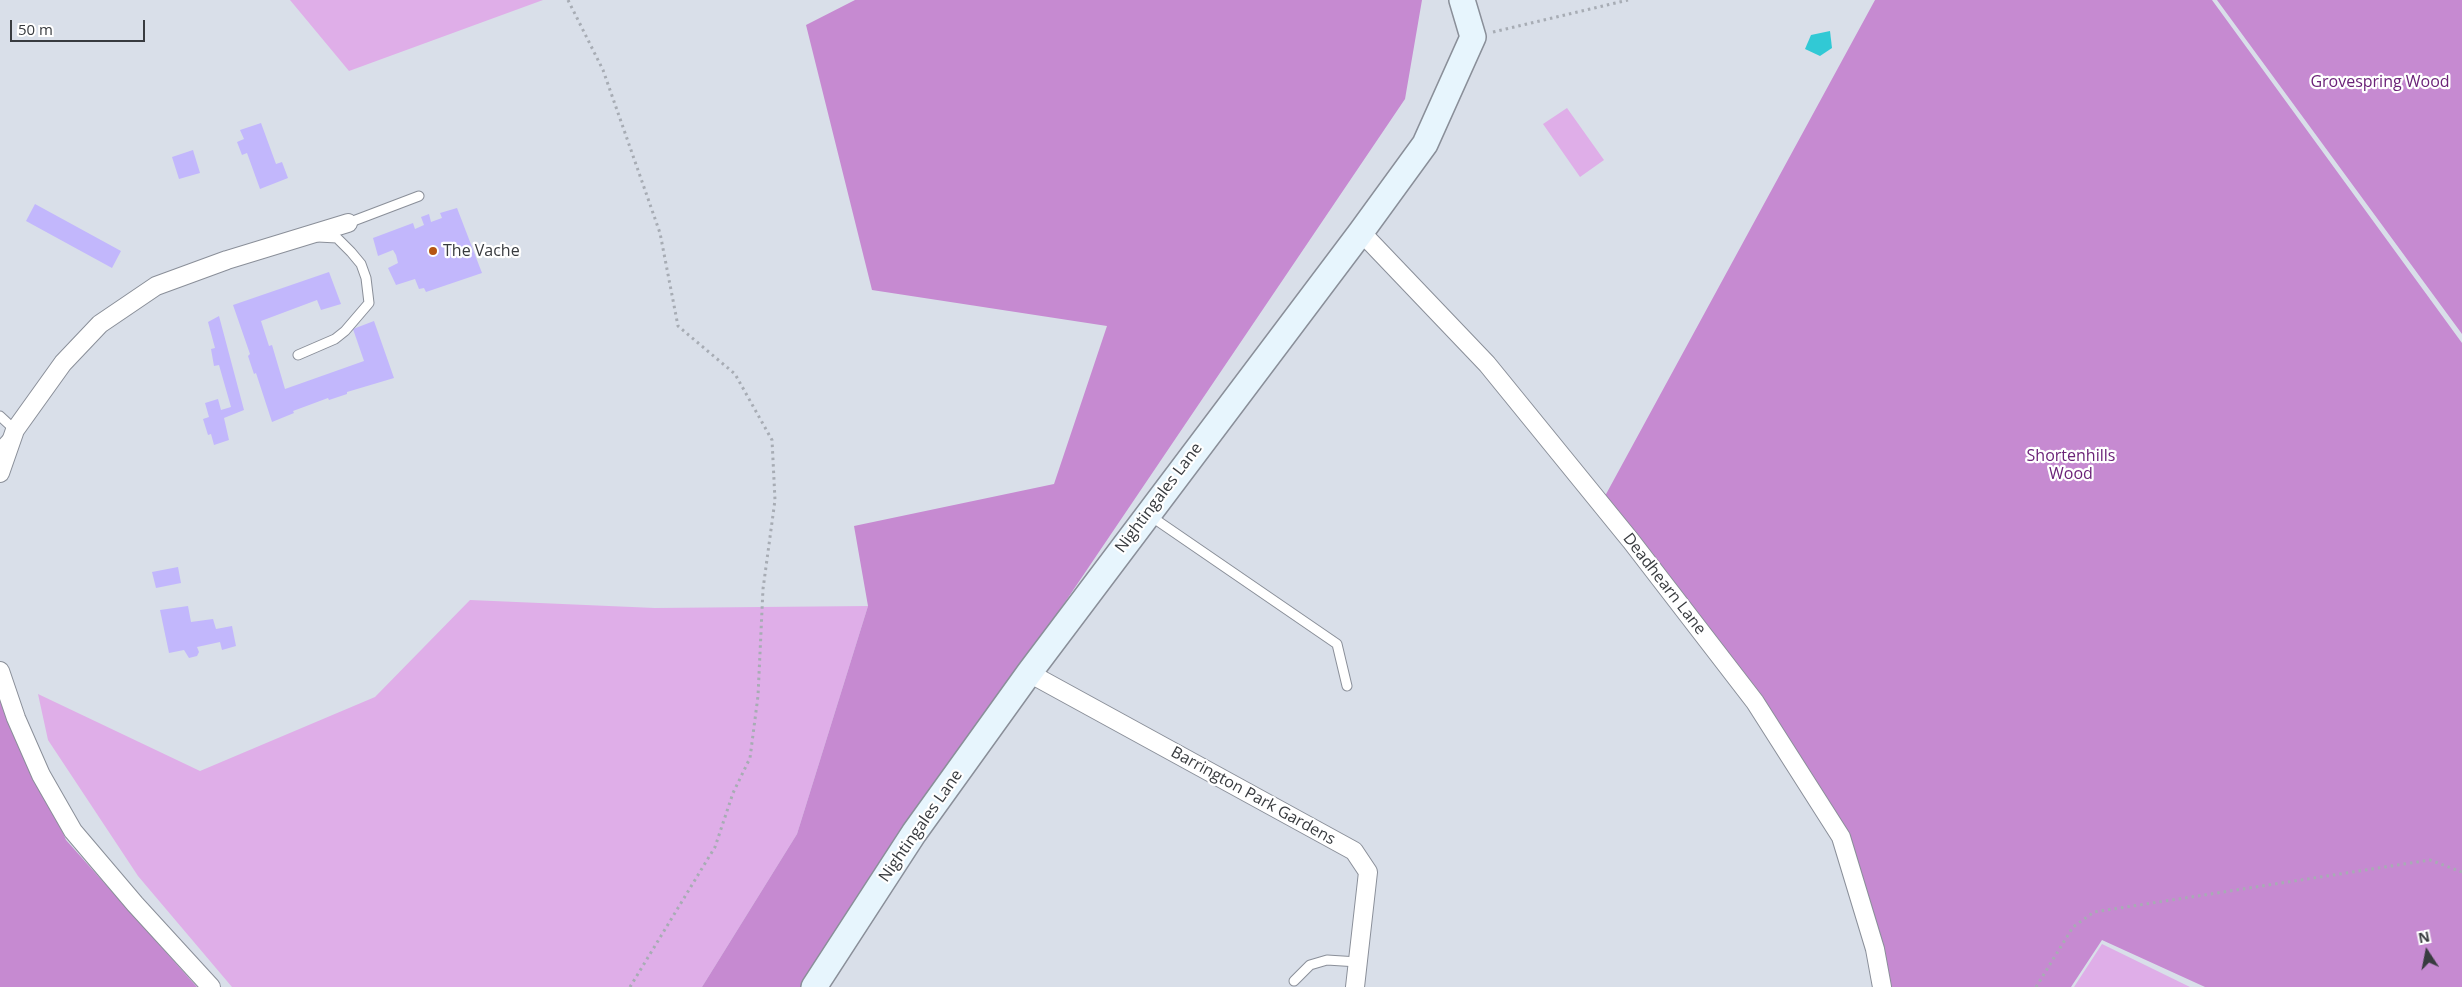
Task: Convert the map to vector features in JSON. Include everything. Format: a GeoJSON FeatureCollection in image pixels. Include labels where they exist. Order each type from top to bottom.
{"type":"FeatureCollection","features":[{"type":"Feature","properties":{"kind":"main road"},"geometry":{"type":"LineString","coordinates":[[1462,0],[1473,37]]}},
{"type":"Feature","properties":{"kind":"main road","name":"Nightingales Lane"},"geometry":{"type":"LineString","coordinates":[[814,987],[914,833],[1029,673],[1147,513],[1361,232],[1425,144],[1473,37]]}},
{"type":"Feature","properties":{"kind":"street"},"geometry":{"type":"LineString","coordinates":[[0,473],[16,430],[63,363],[100,324],[156,286],[226,260],[311,236],[348,223]]}},
{"type":"Feature","properties":{"kind":"street","name":"Deadhearn Lane"},"geometry":{"type":"LineString","coordinates":[[1361,232],[1487,364],[1631,541],[1755,702],[1841,837],[1875,949],[1882,987]]}},
{"type":"Feature","properties":{"kind":"street"},"geometry":{"type":"LineString","coordinates":[[0,672],[16,718],[41,775],[73,831],[135,904],[210,987]]}},
{"type":"Feature","properties":{"kind":"street","name":"Barrington Park Gardens"},"geometry":{"type":"LineString","coordinates":[[1029,673],[1354,850],[1368,872],[1355,987]]}},
{"type":"Feature","properties":{"kind":"lane"},"geometry":{"type":"LineString","coordinates":[[348,223],[419,196]]}},
{"type":"Feature","properties":{"kind":"lane"},"geometry":{"type":"LineString","coordinates":[[298,355],[346,331],[369,303],[366,278],[361,264],[351,252],[336,238],[311,236]]}},
{"type":"Feature","properties":{"kind":"lane"},"geometry":{"type":"LineString","coordinates":[[0,416],[16,430],[0,446]]}},
{"type":"Feature","properties":{"kind":"lane"},"geometry":{"type":"LineString","coordinates":[[1147,513],[1337,644],[1347,686]]}},
{"type":"Feature","properties":{"kind":"lane"},"geometry":{"type":"LineString","coordinates":[[1294,981],[1310,965],[1327,960],[1358,962]]}},
{"type":"Feature","properties":{"kind":"path"},"geometry":{"type":"LineString","coordinates":[[568,0],[603,70],[660,233],[678,326],[735,374],[772,440],[775,500],[763,589],[758,696],[750,758],[733,793],[715,847],[630,987]]}},
{"type":"Feature","properties":{"kind":"path"},"geometry":{"type":"LineString","coordinates":[[1473,37],[1628,0]]}},
{"type":"Feature","properties":{"kind":"path"},"geometry":{"type":"LineString","coordinates":[[2036,987],[2073,927],[2094,912],[2430,860],[2462,872]]}},
{"type":"Feature","properties":{"kind":"shaded area"},"geometry":{"type":"Polygon","coordinates":[[[290,0],[543,0],[349,71],[290,0]]]}},
{"type":"Feature","properties":{"kind":"shaded area"},"geometry":{"type":"Polygon","coordinates":[[[1567,108],[1604,160],[1580,177],[1543,124],[1567,108]]]}},
{"type":"Feature","properties":{"kind":"shaded area"},"geometry":{"type":"Polygon","coordinates":[[[470,600],[655,608],[868,606],[797,834],[702,987],[232,987],[138,876],[48,740],[38,694],[200,771],[375,697],[470,600]]]}},
{"type":"Feature","properties":{"kind":"shaded area"},"geometry":{"type":"Polygon","coordinates":[[[2102,944],[2190,987],[2074,987],[2102,944]]]}},
{"type":"Feature","properties":{"kind":"green space"},"geometry":{"type":"Polygon","coordinates":[[[855,0],[1422,0],[1405,99],[805,987],[702,987],[797,834],[868,606],[854,526],[1054,484],[1107,326],[872,290],[806,25],[855,0]]]}},
{"type":"Feature","properties":{"kind":"green space","name":"Shortenhills Wood"},"geometry":{"type":"Polygon","coordinates":[[[1875,0],[2212,0],[2462,343],[2462,987],[2205,987],[2102,940],[2071,987],[1890,987],[1848,839],[1781,726],[1605,496],[1875,0]]]}},
{"type":"Feature","properties":{"kind":"green space","name":"Grovespring Wood"},"geometry":{"type":"Polygon","coordinates":[[[2217,0],[2462,0],[2462,334],[2217,0]]]}},
{"type":"Feature","properties":{"kind":"green space"},"geometry":{"type":"Polygon","coordinates":[[[0,683],[66,840],[197,987],[0,987],[0,683]]]}},
{"type":"Feature","properties":{"kind":"water"},"geometry":{"type":"Polygon","coordinates":[[[1830,31],[1832,48],[1820,56],[1805,49],[1811,35],[1830,31]]]}},
{"type":"Feature","properties":{"kind":"building"},"geometry":{"type":"Polygon","coordinates":[[[261,123],[276,164],[282,162],[288,178],[260,189],[247,153],[242,155],[237,142],[244,139],[240,130],[261,123]]]}},
{"type":"Feature","properties":{"kind":"building"},"geometry":{"type":"Polygon","coordinates":[[[193,150],[200,173],[179,179],[172,157],[193,150]]]}},
{"type":"Feature","properties":{"kind":"building"},"geometry":{"type":"Polygon","coordinates":[[[35,204],[121,251],[112,268],[26,221],[35,204]]]}},
{"type":"Feature","properties":{"kind":"building","name":"The Vache"},"geometry":{"type":"Polygon","coordinates":[[[457,208],[482,273],[426,292],[424,288],[419,289],[415,279],[396,285],[388,268],[398,263],[396,255],[393,250],[378,256],[373,238],[413,223],[415,229],[424,225],[421,217],[429,214],[431,222],[442,218],[440,213],[457,208]]]}},
{"type":"Feature","properties":{"kind":"building"},"geometry":{"type":"Polygon","coordinates":[[[329,272],[341,304],[321,310],[317,300],[261,321],[269,346],[272,345],[285,389],[364,361],[353,329],[374,321],[394,378],[347,392],[347,394],[329,400],[328,398],[293,411],[294,413],[272,422],[256,373],[254,374],[248,356],[250,354],[233,305],[329,272]]]}},
{"type":"Feature","properties":{"kind":"building"},"geometry":{"type":"Polygon","coordinates":[[[219,316],[244,410],[224,418],[229,440],[214,445],[211,434],[208,435],[203,419],[209,417],[205,403],[218,399],[221,410],[231,407],[219,365],[214,366],[211,349],[215,348],[208,322],[219,316]]]}},
{"type":"Feature","properties":{"kind":"building"},"geometry":{"type":"Polygon","coordinates":[[[178,567],[181,583],[156,588],[152,572],[178,567]]]}},
{"type":"Feature","properties":{"kind":"building"},"geometry":{"type":"Polygon","coordinates":[[[188,606],[191,622],[213,619],[216,629],[232,626],[236,646],[222,650],[220,642],[197,647],[199,652],[197,656],[189,658],[184,650],[169,653],[160,610],[188,606]]]}},
{"type":"Feature","properties":{"kind":"place","name":"The Vache"},"geometry":{"type":"Point","coordinates":[433,251]}}]}
